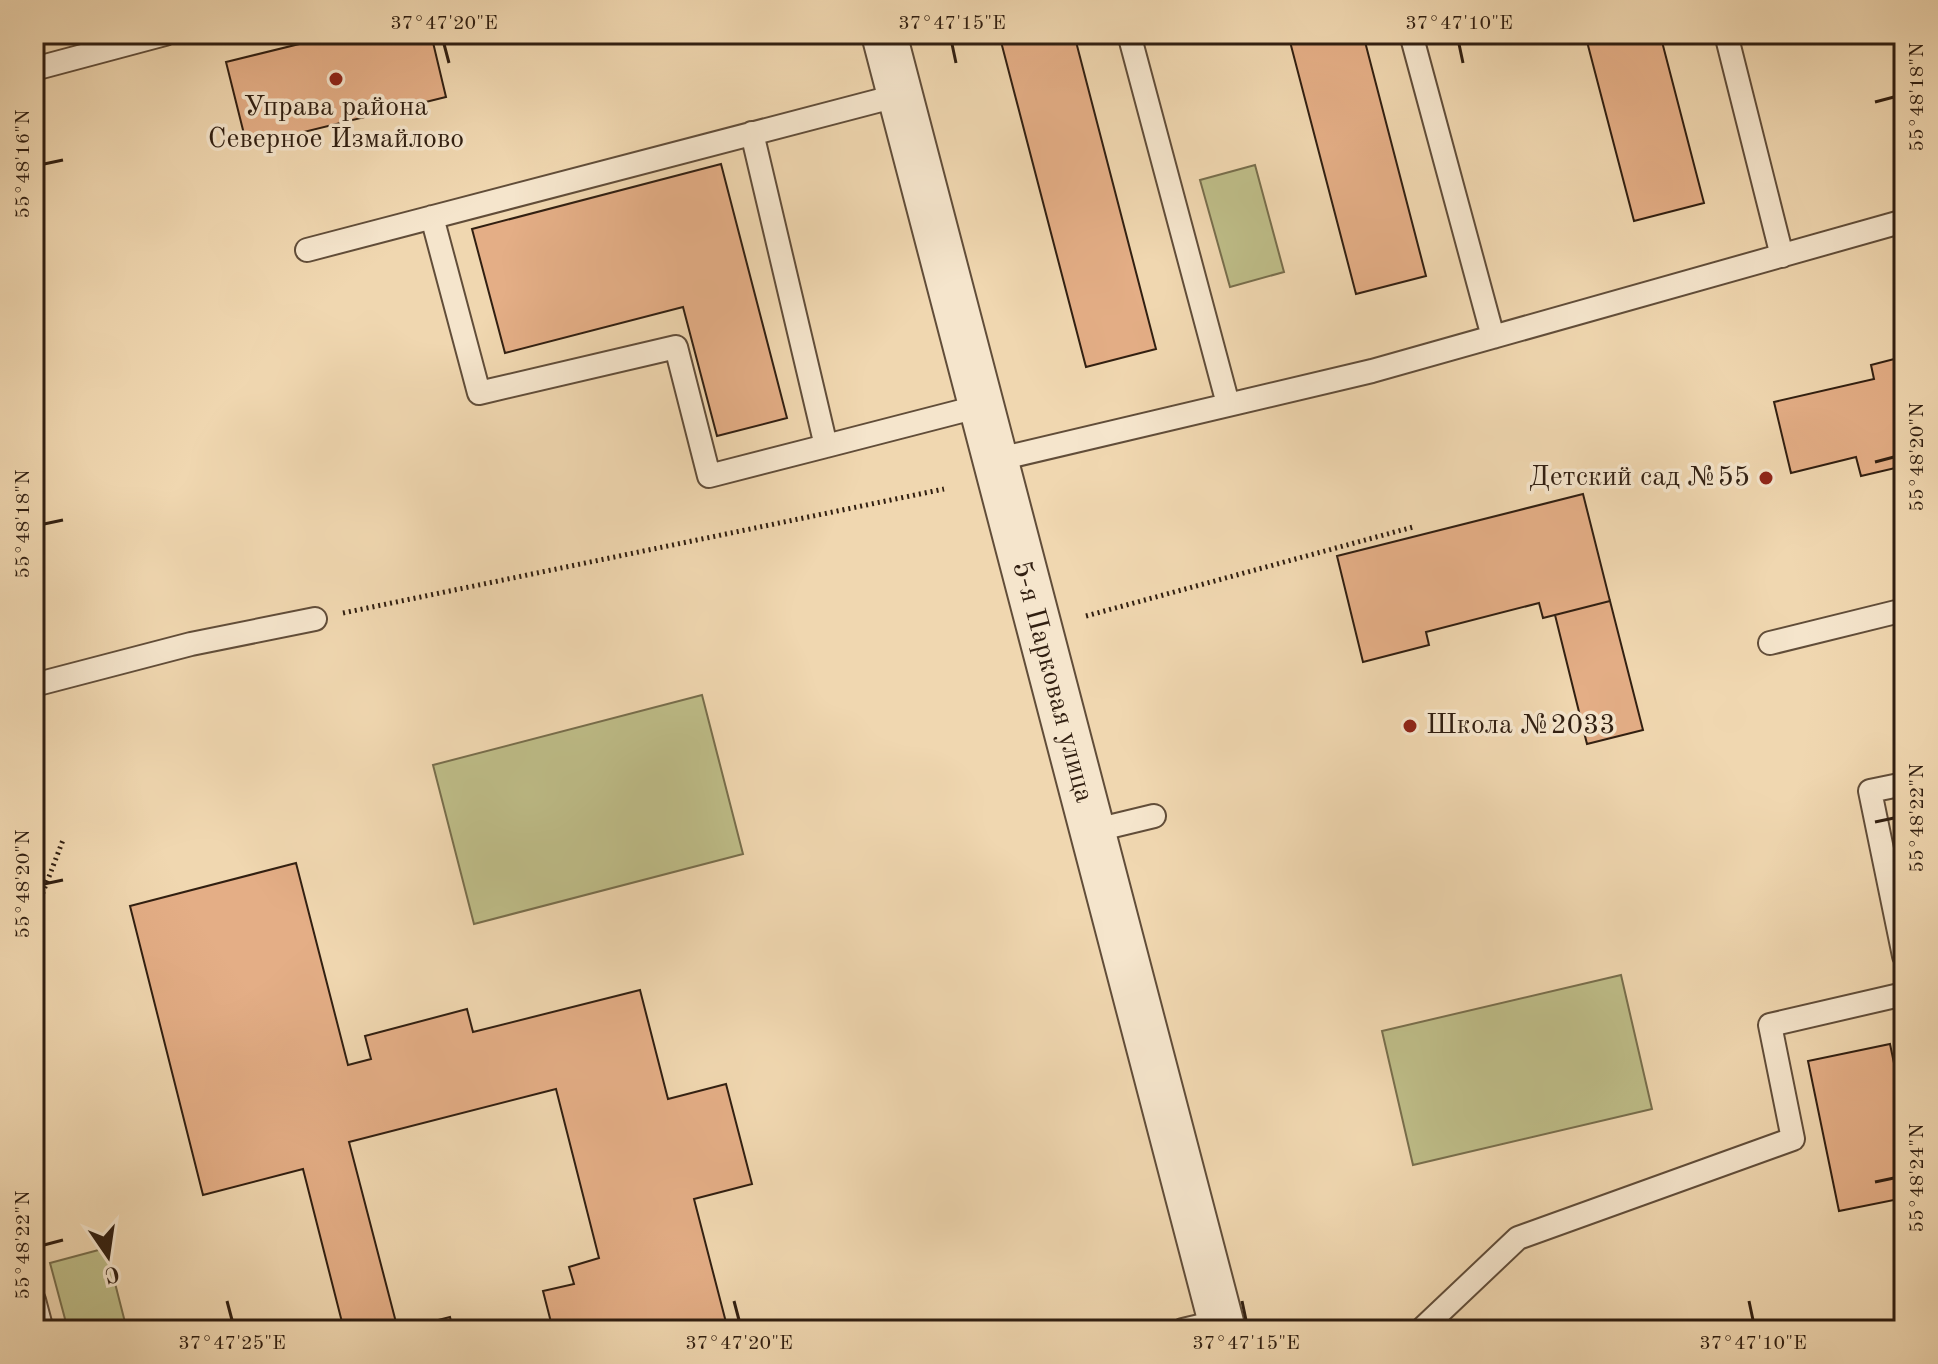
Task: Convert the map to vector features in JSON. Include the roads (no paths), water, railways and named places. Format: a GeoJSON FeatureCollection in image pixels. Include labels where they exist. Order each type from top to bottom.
{"type":"FeatureCollection","features":[{"type":"Feature","properties":{"kind":"street","name":"5-я Парковая улица"},"geometry":{"type":"LineString","coordinates":[[884,34],[1092,831],[1209,1327]]}},
{"type":"Feature","properties":{"kind":"lane"},"geometry":{"type":"LineString","coordinates":[[34,69],[122,39],[165,34]]}},
{"type":"Feature","properties":{"kind":"lane"},"geometry":{"type":"LineString","coordinates":[[1129,34],[1228,404]]}},
{"type":"Feature","properties":{"kind":"lane"},"geometry":{"type":"LineString","coordinates":[[1411,34],[1493,337]]}},
{"type":"Feature","properties":{"kind":"lane"},"geometry":{"type":"LineString","coordinates":[[1726,34],[1782,256]]}},
{"type":"Feature","properties":{"kind":"lane"},"geometry":{"type":"LineString","coordinates":[[307,250],[900,95]]}},
{"type":"Feature","properties":{"kind":"lane"},"geometry":{"type":"LineString","coordinates":[[752,133],[826,446]]}},
{"type":"Feature","properties":{"kind":"lane"},"geometry":{"type":"LineString","coordinates":[[432,217],[479,393],[676,347],[709,476],[981,406]]}},
{"type":"Feature","properties":{"kind":"lane"},"geometry":{"type":"LineString","coordinates":[[995,460],[1372,371],[1904,221]]}},
{"type":"Feature","properties":{"kind":"lane"},"geometry":{"type":"LineString","coordinates":[[1770,643],[1904,610]]}},
{"type":"Feature","properties":{"kind":"lane"},"geometry":{"type":"LineString","coordinates":[[34,685],[191,644],[315,619]]}},
{"type":"Feature","properties":{"kind":"lane"},"geometry":{"type":"LineString","coordinates":[[1904,784],[1870,791],[1904,956]]}},
{"type":"Feature","properties":{"kind":"lane"},"geometry":{"type":"LineString","coordinates":[[1092,831],[1154,816]]}},
{"type":"Feature","properties":{"kind":"lane"},"geometry":{"type":"LineString","coordinates":[[1421,1330],[1518,1238],[1793,1139],[1770,1025],[1904,994]]}},
{"type":"Feature","properties":{"kind":"lane"},"geometry":{"type":"LineString","coordinates":[[34,1300],[42,1330]]}},
{"type":"Feature","properties":{"kind":"place","name":"Управа района Северное Измайлово"},"geometry":{"type":"Point","coordinates":[336,79]}},
{"type":"Feature","properties":{"kind":"place","name":"Детский сад №55"},"geometry":{"type":"Point","coordinates":[1766,478]}},
{"type":"Feature","properties":{"kind":"place","name":"Школа №2033"},"geometry":{"type":"Point","coordinates":[1410,726]}}]}
